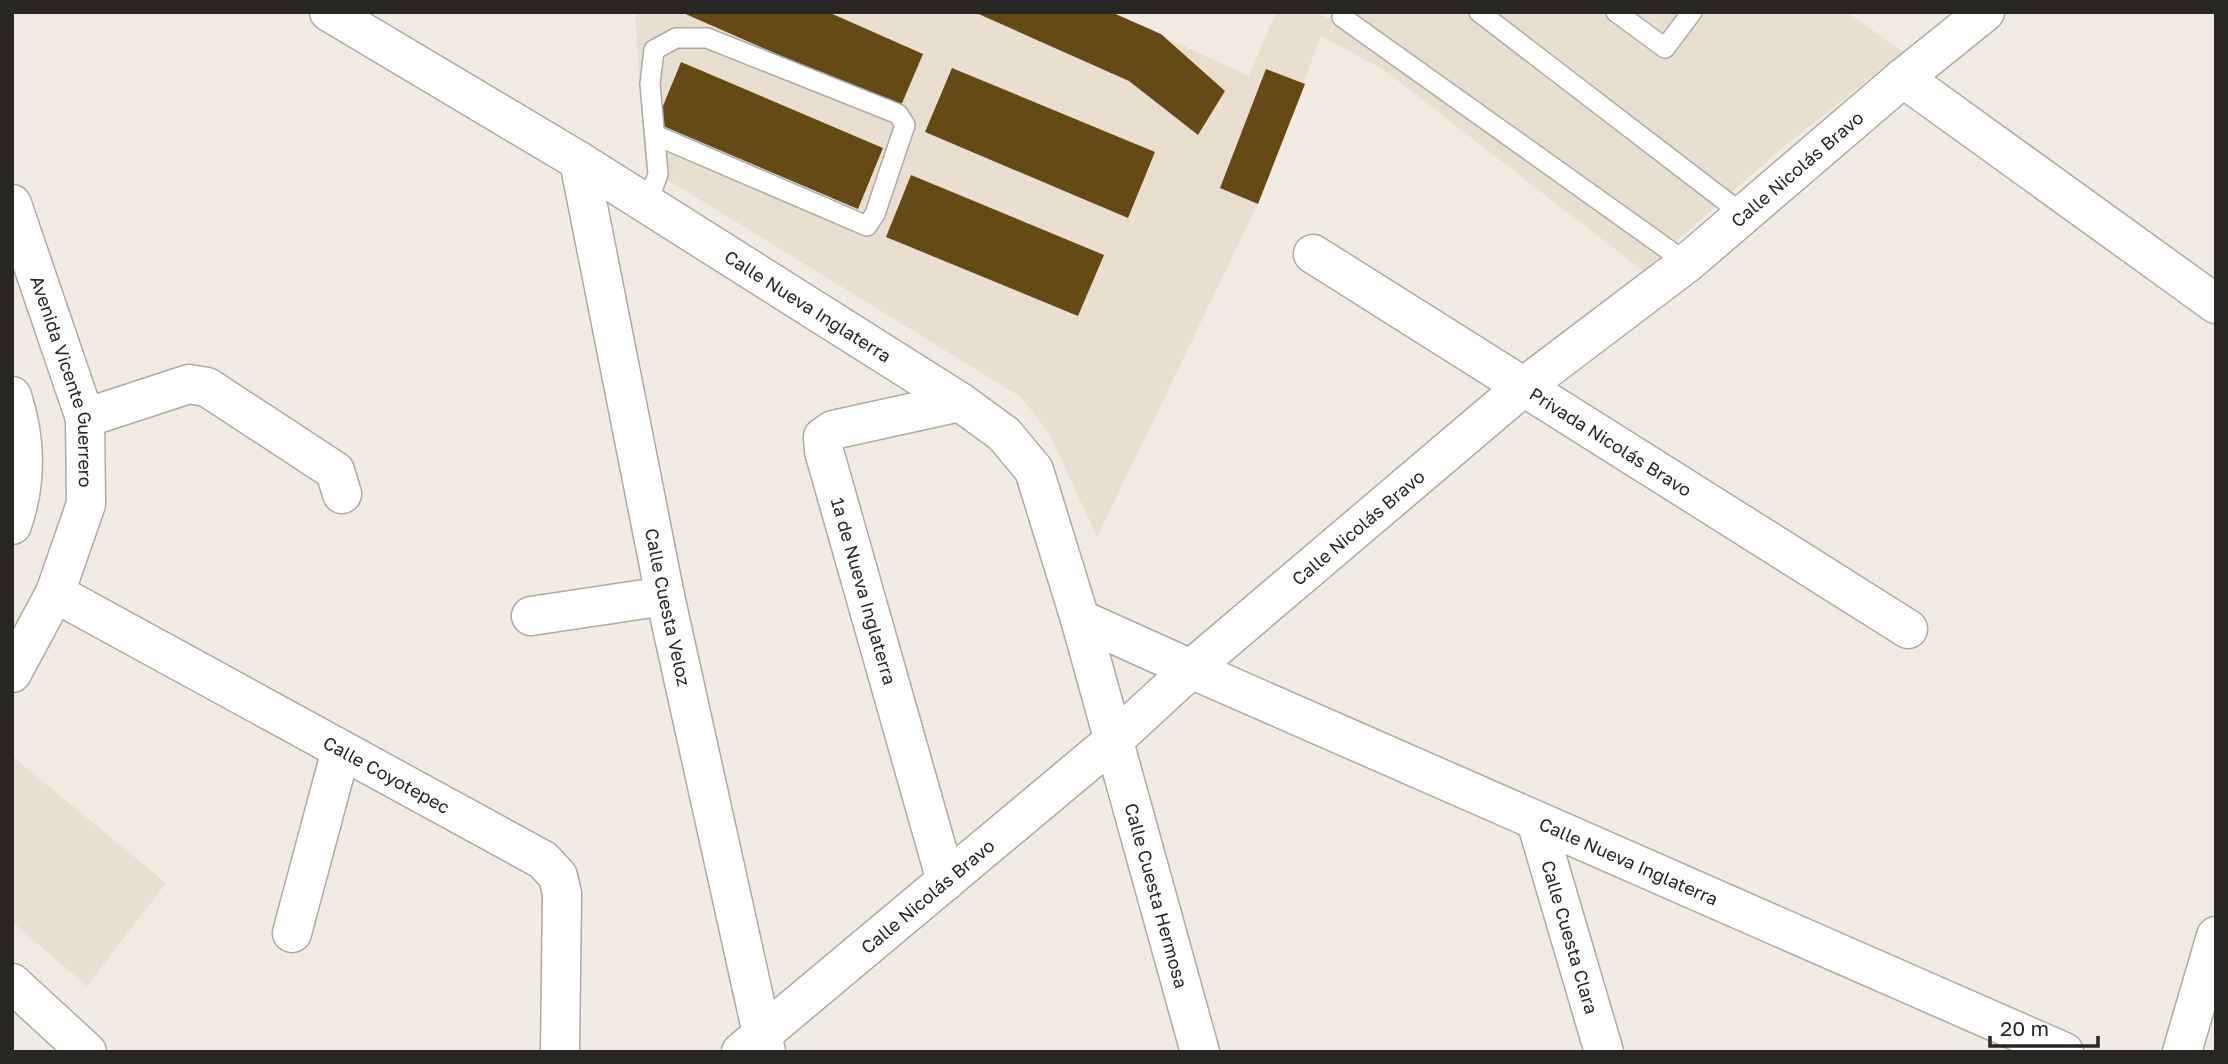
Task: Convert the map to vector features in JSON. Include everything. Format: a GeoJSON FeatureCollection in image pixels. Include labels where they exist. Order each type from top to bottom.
{"type":"FeatureCollection","features":[{"type":"Feature","properties":{"kind":"street","name":"Calle Nueva Inglaterra"},"geometry":{"type":"LineString","coordinates":[[329,12],[579,161],[960,402],[1004,434],[1034,470],[1114,740]]}},
{"type":"Feature","properties":{"kind":"street","name":"Calle Nicolás Bravo"},"geometry":{"type":"LineString","coordinates":[[756,1046],[1114,740],[1191,669],[1521,388],[1745,216],[1903,78],[1984,12]]}},
{"type":"Feature","properties":{"kind":"street"},"geometry":{"type":"LineString","coordinates":[[1903,78],[2216,304]]}},
{"type":"Feature","properties":{"kind":"street","name":"Calle Cuesta Veloz"},"geometry":{"type":"LineString","coordinates":[[579,161],[756,1046]]}},
{"type":"Feature","properties":{"kind":"street","name":"Avenida Vicente Guerrero"},"geometry":{"type":"LineString","coordinates":[[12,204],[85,418],[86,504],[55,593],[12,673]]}},
{"type":"Feature","properties":{"kind":"street","name":"Privada Nicolás Bravo"},"geometry":{"type":"LineString","coordinates":[[1313,254],[1521,388],[1908,629]]}},
{"type":"Feature","properties":{"kind":"street"},"geometry":{"type":"LineString","coordinates":[[85,418],[189,384],[208,387],[335,471],[342,494]]}},
{"type":"Feature","properties":{"kind":"street"},"geometry":{"type":"LineString","coordinates":[[12,396],[21,425],[23,495],[12,525]]}},
{"type":"Feature","properties":{"kind":"street","name":"1a de Nueva Inglaterra"},"geometry":{"type":"LineString","coordinates":[[946,881],[824,451],[823,437],[832,430],[960,402]]}},
{"type":"Feature","properties":{"kind":"street","name":"Calle Coyotepec"},"geometry":{"type":"LineString","coordinates":[[55,593],[542,860],[558,876],[562,894],[560,1052]]}},
{"type":"Feature","properties":{"kind":"street"},"geometry":{"type":"LineString","coordinates":[[531,616],[665,596]]}},
{"type":"Feature","properties":{"kind":"street","name":"Calle Nueva Inglaterra"},"geometry":{"type":"LineString","coordinates":[[1080,620],[2064,1052]]}},
{"type":"Feature","properties":{"kind":"street","name":"Calle Cuesta Hermosa"},"geometry":{"type":"LineString","coordinates":[[1114,740],[1200,1052]]}},
{"type":"Feature","properties":{"kind":"street"},"geometry":{"type":"LineString","coordinates":[[292,933],[341,750]]}},
{"type":"Feature","properties":{"kind":"street","name":"Calle Cuesta Clara"},"geometry":{"type":"LineString","coordinates":[[1536,821],[1604,1052]]}},
{"type":"Feature","properties":{"kind":"street"},"geometry":{"type":"LineString","coordinates":[[2182,1052],[2216,936]]}},
{"type":"Feature","properties":{"kind":"street"},"geometry":{"type":"LineString","coordinates":[[12,983],[87,1052]]}},
{"type":"Feature","properties":{"kind":"lane"},"geometry":{"type":"LineString","coordinates":[[1345,12],[1342,17],[1687,263]]}},
{"type":"Feature","properties":{"kind":"lane"},"geometry":{"type":"LineString","coordinates":[[1479,12],[1745,216]]}},
{"type":"Feature","properties":{"kind":"lane"},"geometry":{"type":"LineString","coordinates":[[1616,12],[1665,48],[1692,12]]}},
{"type":"Feature","properties":{"kind":"lane"},"geometry":{"type":"LineString","coordinates":[[647,204],[658,174],[650,84],[654,50],[676,38],[707,38],[898,114],[905,125],[875,214],[867,226],[655,135]]}},
{"type":"Feature","properties":{"kind":"shaded area"},"geometry":{"type":"Polygon","coordinates":[[[635,12],[1111,12],[1249,76],[1276,12],[1317,12],[1328,19],[1333,12],[1847,12],[1903,52],[1775,154],[1643,271],[1384,70],[1321,36],[1258,204],[1097,537],[1049,433],[1021,397],[645,166],[635,12]]]}},
{"type":"Feature","properties":{"kind":"shaded area"},"geometry":{"type":"Polygon","coordinates":[[[12,756],[166,883],[87,986],[12,922],[12,756]]]}},
{"type":"Feature","properties":{"kind":"building"},"geometry":{"type":"Polygon","coordinates":[[[681,12],[828,12],[923,54],[900,108],[681,12]]]}},
{"type":"Feature","properties":{"kind":"building"},"geometry":{"type":"Polygon","coordinates":[[[974,12],[1111,12],[1161,34],[1225,91],[1198,135],[1129,81],[974,12]]]}},
{"type":"Feature","properties":{"kind":"building"},"geometry":{"type":"Polygon","coordinates":[[[681,62],[883,148],[858,209],[656,123],[681,62]]]}},
{"type":"Feature","properties":{"kind":"building"},"geometry":{"type":"Polygon","coordinates":[[[952,68],[1155,152],[1128,218],[925,132],[952,68]]]}},
{"type":"Feature","properties":{"kind":"building"},"geometry":{"type":"Polygon","coordinates":[[[1266,69],[1305,84],[1258,204],[1220,188],[1266,69]]]}},
{"type":"Feature","properties":{"kind":"building"},"geometry":{"type":"Polygon","coordinates":[[[911,175],[1104,255],[1078,316],[886,237],[911,175]]]}}]}
